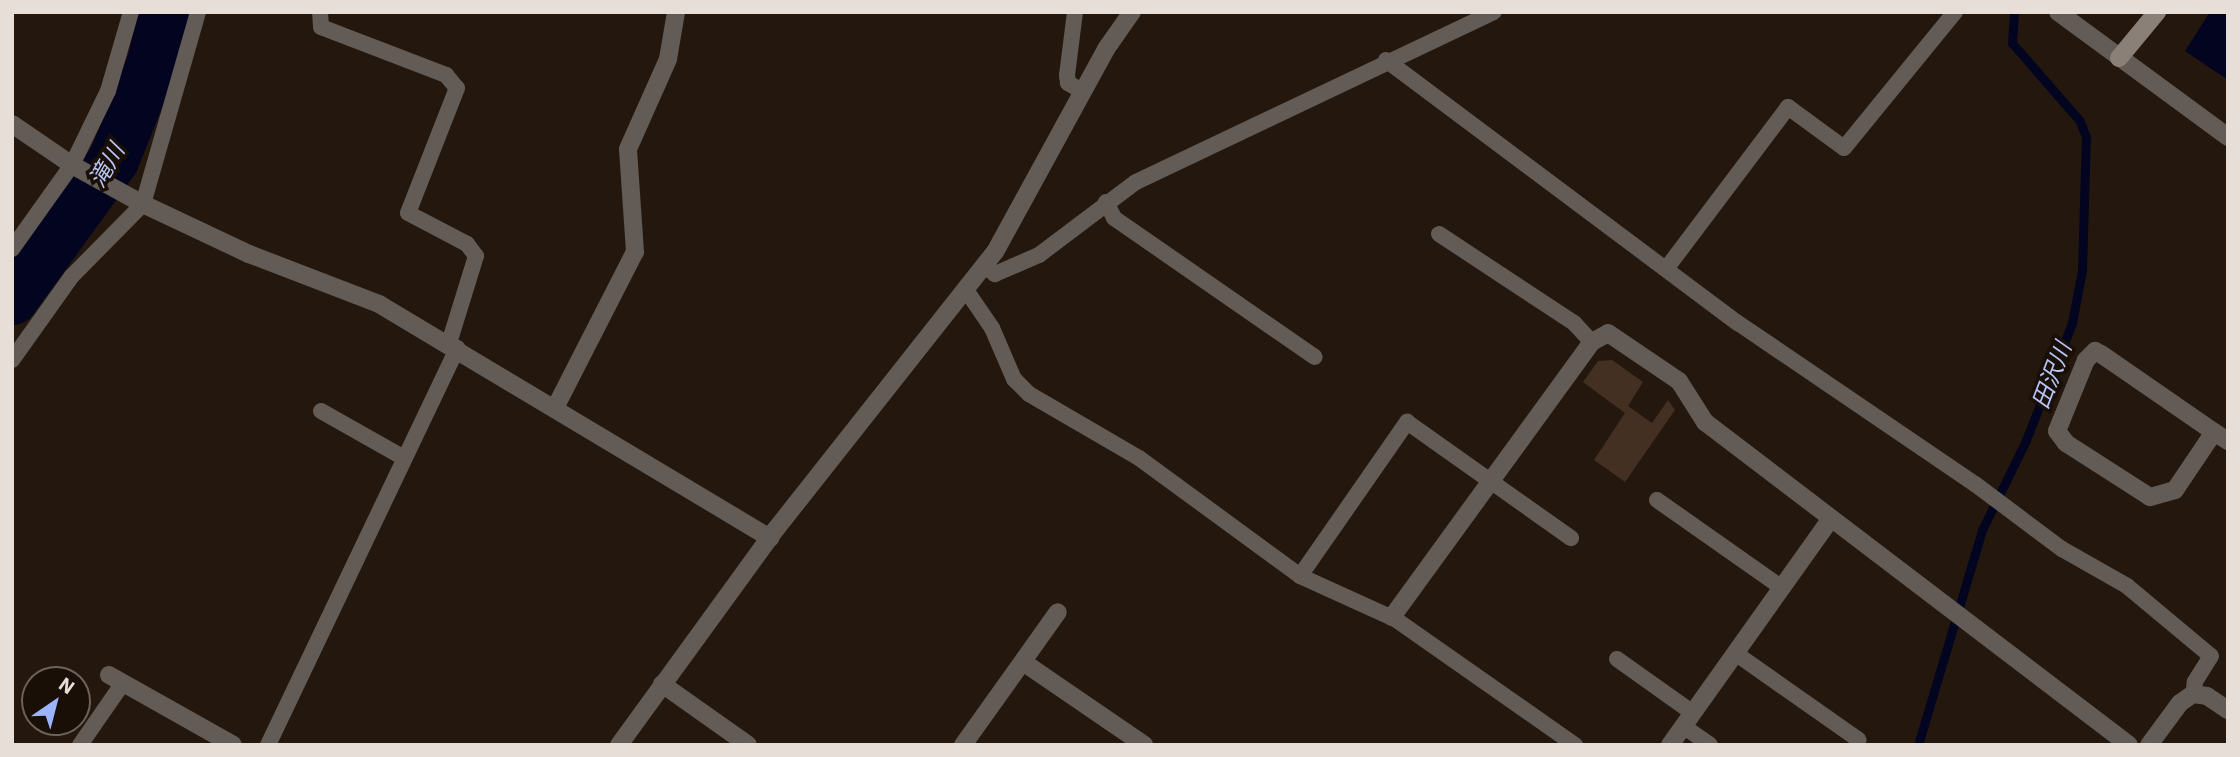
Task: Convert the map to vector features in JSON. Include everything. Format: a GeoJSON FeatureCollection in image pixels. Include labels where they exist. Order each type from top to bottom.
{"type":"FeatureCollection","features":[{"type":"Feature","properties":{"kind":"street"},"geometry":{"type":"LineString","coordinates":[[555,408],[635,252],[628,149],[668,60],[676,12]]}},
{"type":"Feature","properties":{"kind":"street"},"geometry":{"type":"LineString","coordinates":[[619,745],[770,538],[985,266],[1082,91],[1132,12]]}},
{"type":"Feature","properties":{"kind":"street"},"geometry":{"type":"LineString","coordinates":[[2058,12],[2228,137]]}},
{"type":"Feature","properties":{"kind":"street"},"geometry":{"type":"LineString","coordinates":[[2119,58],[2157,12]]}},
{"type":"Feature","properties":{"kind":"street"},"geometry":{"type":"LineString","coordinates":[[12,124],[137,201],[249,254],[379,304],[770,538]]}},
{"type":"Feature","properties":{"kind":"street"},"geometry":{"type":"LineString","coordinates":[[1392,618],[1493,482],[1591,342],[1599,335],[1618,337],[1679,381],[1705,422],[1830,520],[2129,745]]}},
{"type":"Feature","properties":{"kind":"street"},"geometry":{"type":"LineString","coordinates":[[2095,351],[2221,437],[2175,490],[2150,498],[2066,443],[2057,431],[2086,360],[2095,351]]}},
{"type":"Feature","properties":{"kind":"street"},"geometry":{"type":"LineString","coordinates":[[1670,745],[1830,520]]}},
{"type":"Feature","properties":{"kind":"street"},"geometry":{"type":"LineString","coordinates":[[963,745],[1058,612]]}},
{"type":"Feature","properties":{"kind":"street"},"geometry":{"type":"LineString","coordinates":[[1023,662],[1144,745]]}},
{"type":"Feature","properties":{"kind":"street"},"geometry":{"type":"LineString","coordinates":[[116,679],[233,745]]}},
{"type":"Feature","properties":{"kind":"street"},"geometry":{"type":"LineString","coordinates":[[662,684],[748,745]]}},
{"type":"Feature","properties":{"kind":"street"},"geometry":{"type":"LineString","coordinates":[[2149,745],[2179,703],[2193,694],[2207,696],[2228,710]]}},
{"type":"Feature","properties":{"kind":"lane"},"geometry":{"type":"LineString","coordinates":[[12,249],[75,165],[118,66],[131,12]]}},
{"type":"Feature","properties":{"kind":"lane"},"geometry":{"type":"LineString","coordinates":[[12,359],[72,276],[137,201],[198,12]]}},
{"type":"Feature","properties":{"kind":"lane"},"geometry":{"type":"LineString","coordinates":[[268,745],[404,458],[453,346],[477,256],[467,244],[408,213],[457,88],[446,75],[321,27],[320,12]]}},
{"type":"Feature","properties":{"kind":"lane"},"geometry":{"type":"LineString","coordinates":[[1075,12],[1067,75],[1068,83],[1082,91]]}},
{"type":"Feature","properties":{"kind":"lane"},"geometry":{"type":"LineString","coordinates":[[985,266],[995,274],[1039,255],[1136,182],[1386,60],[1494,12]]}},
{"type":"Feature","properties":{"kind":"lane"},"geometry":{"type":"LineString","coordinates":[[1666,269],[1788,107],[1844,148],[1955,12]]}},
{"type":"Feature","properties":{"kind":"lane"},"geometry":{"type":"LineString","coordinates":[[1386,60],[1666,269],[1986,491],[2062,549],[2111,574],[2207,650],[2210,663],[2195,682],[2193,694]]}},
{"type":"Feature","properties":{"kind":"lane"},"geometry":{"type":"LineString","coordinates":[[1106,202],[1114,218],[1315,358]]}},
{"type":"Feature","properties":{"kind":"lane"},"geometry":{"type":"LineString","coordinates":[[1439,234],[1574,323],[1591,342]]}},
{"type":"Feature","properties":{"kind":"lane"},"geometry":{"type":"LineString","coordinates":[[966,290],[992,328],[1020,388],[1139,458],[1300,576],[1392,618],[1576,745]]}},
{"type":"Feature","properties":{"kind":"lane"},"geometry":{"type":"LineString","coordinates":[[321,411],[404,458]]}},
{"type":"Feature","properties":{"kind":"lane"},"geometry":{"type":"LineString","coordinates":[[1300,576],[1407,422],[1571,538]]}},
{"type":"Feature","properties":{"kind":"lane"},"geometry":{"type":"LineString","coordinates":[[1657,500],[1781,587]]}},
{"type":"Feature","properties":{"kind":"lane"},"geometry":{"type":"LineString","coordinates":[[1735,653],[1859,740]]}},
{"type":"Feature","properties":{"kind":"lane"},"geometry":{"type":"LineString","coordinates":[[1617,659],[1688,719],[1710,745]]}},
{"type":"Feature","properties":{"kind":"lane"},"geometry":{"type":"LineString","coordinates":[[80,745],[116,679]]}},
{"type":"Feature","properties":{"kind":"shaded area"},"geometry":{"type":"Polygon","coordinates":[[[1612,360],[1643,382],[1628,406],[1652,423],[1668,400],[1675,410],[1625,482],[1594,460],[1625,413],[1583,382],[1598,361],[1612,360]]]}},
{"type":"Feature","properties":{"kind":"water"},"geometry":{"type":"Polygon","coordinates":[[[2210,12],[2228,12],[2228,80],[2185,51],[2210,12]]]}},
{"type":"Feature","properties":{"kind":"waterway","name":"滝川"},"geometry":{"type":"LineString","coordinates":[[12,299],[113,160],[152,62],[164,12]]}},
{"type":"Feature","properties":{"kind":"waterway","name":"田沢川"},"geometry":{"type":"LineString","coordinates":[[1918,745],[1982,530],[2026,440],[2072,323],[2082,270],[2086,137],[2080,121],[2012,43],[2014,12]]}}]}
